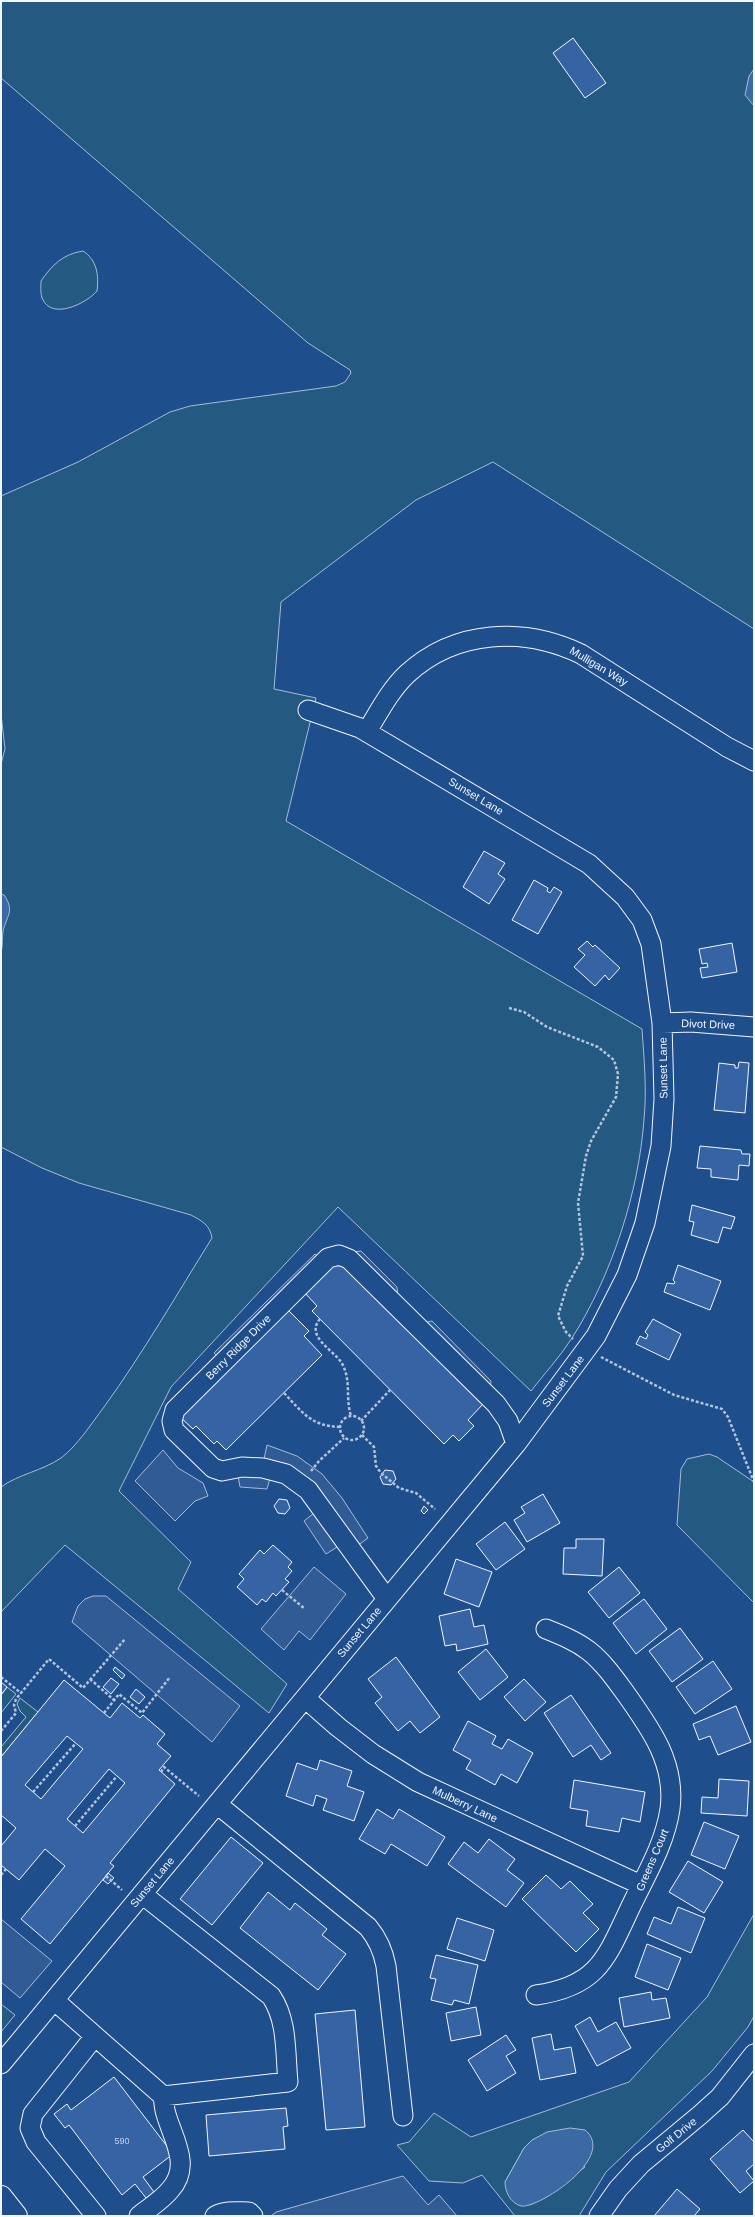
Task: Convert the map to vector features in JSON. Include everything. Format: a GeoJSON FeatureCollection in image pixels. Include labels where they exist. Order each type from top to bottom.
{"type":"FeatureCollection","features":[{"type":"Feature","properties":{"kind":"main road"},"geometry":{"type":"LineString","coordinates":[[1,2197],[16,2216]]}},
{"type":"Feature","properties":{"kind":"street","name":"Mulligan Way"},"geometry":{"type":"LineString","coordinates":[[366,731],[399,683],[418,665],[431,657],[455,645],[484,638],[528,637],[557,643],[581,654],[728,747],[754,761]]}},
{"type":"Feature","properties":{"kind":"street","name":"Sunset Lane"},"geometry":{"type":"LineString","coordinates":[[1,2064],[516,1444],[588,1348],[602,1325],[627,1275],[651,1198],[663,1119],[664,1072],[662,1023],[654,957],[647,932],[633,906],[615,885],[589,864],[568,850],[366,731],[345,721],[308,710]]}},
{"type":"Feature","properties":{"kind":"street","name":"Divot Drive"},"geometry":{"type":"LineString","coordinates":[[662,1023],[691,1022],[754,1027]]}},
{"type":"Feature","properties":{"kind":"street","name":"Berry Ridge Drive"},"geometry":{"type":"LineString","coordinates":[[387,1599],[351,1552],[316,1498],[302,1484],[286,1474],[263,1468],[246,1467],[222,1471],[213,1468],[205,1462],[174,1430],[172,1420],[175,1410],[328,1258],[339,1255],[348,1259],[496,1404],[508,1421],[516,1444]]}},
{"type":"Feature","properties":{"kind":"street","name":"Greens Court"},"geometry":{"type":"LineString","coordinates":[[536,1995],[555,1993],[576,1984],[607,1958],[664,1836],[670,1808],[667,1768],[662,1750],[652,1730],[608,1669],[588,1651],[566,1637],[546,1629]]}},
{"type":"Feature","properties":{"kind":"street","name":"Mulberry Lane"},"geometry":{"type":"LineString","coordinates":[[305,1698],[338,1727],[373,1754],[418,1782],[641,1885]]}},
{"type":"Feature","properties":{"kind":"street"},"geometry":{"type":"LineString","coordinates":[[217,1804],[368,1927],[378,1940],[382,1948],[386,1966],[403,2116]]}},
{"type":"Feature","properties":{"kind":"street"},"geometry":{"type":"LineString","coordinates":[[142,1894],[271,1996],[279,2008],[283,2018],[288,2082],[163,2096]]}},
{"type":"Feature","properties":{"kind":"street"},"geometry":{"type":"LineString","coordinates":[[54,2000],[163,2096],[166,2114],[181,2156],[180,2169],[176,2182],[170,2191],[139,2216]]}},
{"type":"Feature","properties":{"kind":"street"},"geometry":{"type":"LineString","coordinates":[[95,2036],[33,2114],[30,2128],[36,2142],[96,2216]]}},
{"type":"Feature","properties":{"kind":"street","name":"Golf Drive"},"geometry":{"type":"LineString","coordinates":[[599,2216],[618,2189],[641,2164],[720,2097],[754,2054]]}},
{"type":"Feature","properties":{"kind":"street"},"geometry":{"type":"LineString","coordinates":[[215,2216],[226,2212],[249,2212],[253,2216]]}},
{"type":"Feature","properties":{"kind":"path"},"geometry":{"type":"LineString","coordinates":[[509,1008],[524,1012],[548,1027],[598,1047],[614,1060],[618,1070],[619,1082],[616,1097],[591,1141],[586,1156],[578,1203],[583,1256],[567,1286],[558,1316],[560,1323],[569,1336],[617,1366],[674,1395],[722,1409],[728,1418],[754,1482]]}},
{"type":"Feature","properties":{"kind":"path"},"geometry":{"type":"LineString","coordinates":[[320,1320],[316,1327],[318,1338],[338,1358],[346,1374],[350,1416]]}},
{"type":"Feature","properties":{"kind":"path"},"geometry":{"type":"LineString","coordinates":[[361,1421],[390,1390]]}},
{"type":"Feature","properties":{"kind":"path"},"geometry":{"type":"LineString","coordinates":[[284,1393],[314,1422],[323,1426],[340,1427]]}},
{"type":"Feature","properties":{"kind":"path"},"geometry":{"type":"LineString","coordinates":[[344,1438],[355,1440],[362,1435],[364,1428],[361,1421],[350,1416]]}},
{"type":"Feature","properties":{"kind":"path"},"geometry":{"type":"LineString","coordinates":[[344,1438],[340,1427],[344,1420],[350,1416]]}},
{"type":"Feature","properties":{"kind":"path"},"geometry":{"type":"LineString","coordinates":[[362,1435],[374,1447],[376,1466],[381,1474],[398,1488],[416,1493],[435,1509]]}},
{"type":"Feature","properties":{"kind":"path"},"geometry":{"type":"LineString","coordinates":[[316,1465],[344,1438]]}},
{"type":"Feature","properties":{"kind":"path"},"geometry":{"type":"LineString","coordinates":[[282,1590],[305,1609]]}},
{"type":"Feature","properties":{"kind":"path"},"geometry":{"type":"LineString","coordinates":[[1,1731],[16,1713],[14,1703],[49,1659],[83,1688],[124,1639]]}},
{"type":"Feature","properties":{"kind":"path"},"geometry":{"type":"LineString","coordinates":[[1,1677],[21,1693]]}},
{"type":"Feature","properties":{"kind":"path"},"geometry":{"type":"LineString","coordinates":[[104,1713],[119,1694],[142,1713],[170,1677]]}},
{"type":"Feature","properties":{"kind":"path"},"geometry":{"type":"LineString","coordinates":[[90,1679],[114,1700]]}},
{"type":"Feature","properties":{"kind":"path"},"geometry":{"type":"LineString","coordinates":[[33,1792],[76,1743]]}},
{"type":"Feature","properties":{"kind":"path"},"geometry":{"type":"LineString","coordinates":[[161,1772],[164,1767],[200,1796]]}},
{"type":"Feature","properties":{"kind":"path"},"geometry":{"type":"LineString","coordinates":[[75,1826],[117,1776]]}},
{"type":"Feature","properties":{"kind":"path"},"geometry":{"type":"LineString","coordinates":[[1,1875],[6,1869]]}},
{"type":"Feature","properties":{"kind":"path"},"geometry":{"type":"LineString","coordinates":[[106,1876],[122,1890]]}},
{"type":"Feature","properties":{"kind":"shaded area"},"geometry":{"type":"Polygon","coordinates":[[[1,1],[754,1],[754,629],[493,462],[416,500],[281,602],[274,689],[316,698],[286,821],[642,1029],[645,1096],[641,1147],[636,1175],[621,1233],[611,1261],[586,1314],[572,1338],[531,1391],[338,1207],[171,1387],[119,1491],[191,1562],[178,1589],[287,1684],[269,1713],[65,1545],[1,1612],[1,1487],[61,1458],[79,1441],[132,1366],[212,1238],[209,1230],[202,1221],[191,1215],[79,1183],[42,1168],[1,1147],[1,764],[5,749],[1,714],[1,496],[78,462],[170,412],[190,406],[336,386],[345,382],[351,373],[350,370],[308,343],[1,78],[1,1]]]}},
{"type":"Feature","properties":{"kind":"shaded area"},"geometry":{"type":"Polygon","coordinates":[[[754,69],[754,106],[745,95],[749,76],[754,69]]]}},
{"type":"Feature","properties":{"kind":"shaded area"},"geometry":{"type":"Polygon","coordinates":[[[83,251],[88,255],[96,268],[98,279],[97,291],[86,300],[70,308],[54,309],[48,306],[41,296],[41,281],[49,270],[59,261],[76,252],[83,251]]]}},
{"type":"Feature","properties":{"kind":"shaded area"},"geometry":{"type":"Polygon","coordinates":[[[1,894],[4,895],[7,900],[10,909],[3,931],[1,953],[1,894]]]}},
{"type":"Feature","properties":{"kind":"shaded area"},"geometry":{"type":"Polygon","coordinates":[[[361,1251],[397,1287],[398,1298],[353,1252],[361,1251]]]}},
{"type":"Feature","properties":{"kind":"shaded area"},"geometry":{"type":"Polygon","coordinates":[[[315,1254],[320,1258],[219,1358],[214,1353],[315,1254]]]}},
{"type":"Feature","properties":{"kind":"shaded area"},"geometry":{"type":"Polygon","coordinates":[[[432,1321],[491,1381],[490,1390],[423,1323],[432,1321]]]}},
{"type":"Feature","properties":{"kind":"shaded area"},"geometry":{"type":"Polygon","coordinates":[[[267,1445],[297,1456],[322,1474],[342,1498],[368,1538],[357,1546],[264,1459],[267,1445]]]}},
{"type":"Feature","properties":{"kind":"shaded area"},"geometry":{"type":"Polygon","coordinates":[[[163,1450],[178,1468],[203,1483],[208,1496],[195,1501],[175,1521],[135,1481],[163,1450]]]}},
{"type":"Feature","properties":{"kind":"shaded area"},"geometry":{"type":"Polygon","coordinates":[[[709,1454],[717,1457],[754,1482],[754,1603],[677,1525],[681,1469],[687,1459],[709,1454]]]}},
{"type":"Feature","properties":{"kind":"shaded area"},"geometry":{"type":"Polygon","coordinates":[[[254,1475],[270,1478],[267,1489],[240,1487],[238,1476],[254,1475]]]}},
{"type":"Feature","properties":{"kind":"shaded area"},"geometry":{"type":"Polygon","coordinates":[[[314,1513],[337,1547],[326,1554],[304,1521],[314,1513]]]}},
{"type":"Feature","properties":{"kind":"shaded area"},"geometry":{"type":"Polygon","coordinates":[[[314,1567],[346,1594],[310,1640],[299,1631],[284,1650],[261,1629],[314,1567]]]}},
{"type":"Feature","properties":{"kind":"shaded area"},"geometry":{"type":"Polygon","coordinates":[[[93,1596],[106,1596],[240,1706],[212,1742],[72,1622],[78,1606],[85,1599],[93,1596]]]}},
{"type":"Feature","properties":{"kind":"shaded area"},"geometry":{"type":"Polygon","coordinates":[[[7,1687],[16,1694],[1,1713],[1,1695],[7,1687]]]}},
{"type":"Feature","properties":{"kind":"shaded area"},"geometry":{"type":"Polygon","coordinates":[[[20,1698],[38,1712],[1,1757],[1,1747],[26,1717],[20,1711],[17,1704],[20,1698]]]}},
{"type":"Feature","properties":{"kind":"shaded area"},"geometry":{"type":"Polygon","coordinates":[[[754,1914],[754,2016],[748,2027],[712,2071],[606,2172],[579,2216],[515,2216],[482,2175],[463,2183],[429,2181],[397,2145],[409,2142],[434,2113],[471,2137],[629,2082],[707,1997],[754,1914]],[[524,2148],[505,2182],[530,2205],[547,2196],[585,2167],[524,2148]]]}},
{"type":"Feature","properties":{"kind":"shaded area"},"geometry":{"type":"Polygon","coordinates":[[[1,1919],[52,1961],[20,1998],[1,1982],[1,1919]]]}},
{"type":"Feature","properties":{"kind":"shaded area"},"geometry":{"type":"Polygon","coordinates":[[[1,2004],[15,2015],[1,2032],[1,2004]]]}},
{"type":"Feature","properties":{"kind":"shaded area"},"geometry":{"type":"Polygon","coordinates":[[[570,2128],[585,2130],[592,2141],[591,2154],[584,2167],[572,2179],[543,2199],[530,2205],[521,2206],[514,2202],[507,2193],[505,2182],[524,2148],[532,2140],[547,2132],[570,2128]]]}},
{"type":"Feature","properties":{"kind":"shaded area"},"geometry":{"type":"Polygon","coordinates":[[[403,2176],[428,2205],[439,2195],[457,2216],[271,2216],[276,2212],[403,2176]]]}},
{"type":"Feature","properties":{"kind":"building"},"geometry":{"type":"Polygon","coordinates":[[[573,38],[606,83],[585,98],[553,53],[573,38]]]}},
{"type":"Feature","properties":{"kind":"building"},"geometry":{"type":"Polygon","coordinates":[[[484,851],[505,863],[498,874],[505,879],[489,904],[463,887],[484,851]]]}},
{"type":"Feature","properties":{"kind":"building"},"geometry":{"type":"Polygon","coordinates":[[[534,880],[548,888],[547,891],[550,893],[554,887],[562,892],[538,934],[512,920],[534,880]]]}},
{"type":"Feature","properties":{"kind":"building"},"geometry":{"type":"Polygon","coordinates":[[[587,941],[593,947],[595,945],[620,968],[609,980],[605,975],[595,986],[574,967],[585,955],[578,949],[587,941]]]}},
{"type":"Feature","properties":{"kind":"building"},"geometry":{"type":"Polygon","coordinates":[[[732,943],[737,972],[702,978],[700,968],[708,967],[707,963],[702,964],[699,949],[732,943]]]}},
{"type":"Feature","properties":{"kind":"building"},"geometry":{"type":"Polygon","coordinates":[[[739,1062],[749,1063],[745,1113],[714,1110],[719,1063],[735,1065],[735,1068],[738,1068],[739,1062]]]}},
{"type":"Feature","properties":{"kind":"building"},"geometry":{"type":"Polygon","coordinates":[[[700,1146],[741,1150],[742,1154],[750,1154],[749,1166],[739,1165],[738,1180],[711,1177],[711,1169],[697,1168],[700,1146]]]}},
{"type":"Feature","properties":{"kind":"building"},"geometry":{"type":"Polygon","coordinates":[[[692,1205],[735,1217],[731,1229],[723,1227],[718,1243],[691,1235],[694,1222],[689,1221],[692,1205]]]}},
{"type":"Feature","properties":{"kind":"building"},"geometry":{"type":"Polygon","coordinates":[[[340,1258],[484,1403],[468,1420],[474,1426],[459,1441],[453,1435],[444,1444],[312,1311],[317,1306],[305,1293],[340,1258]]]}},
{"type":"Feature","properties":{"kind":"building"},"geometry":{"type":"Polygon","coordinates":[[[678,1265],[721,1281],[710,1310],[664,1292],[667,1283],[674,1284],[675,1282],[673,1280],[678,1265]]]}},
{"type":"Feature","properties":{"kind":"building"},"geometry":{"type":"Polygon","coordinates":[[[288,1310],[309,1331],[304,1336],[322,1355],[226,1450],[217,1441],[214,1444],[196,1426],[193,1429],[180,1417],[288,1310]]]}},
{"type":"Feature","properties":{"kind":"building"},"geometry":{"type":"Polygon","coordinates":[[[653,1319],[681,1334],[669,1360],[636,1344],[640,1336],[646,1339],[648,1335],[645,1332],[653,1319]]]}},
{"type":"Feature","properties":{"kind":"building"},"geometry":{"type":"Polygon","coordinates":[[[385,1470],[393,1471],[396,1479],[391,1485],[383,1484],[380,1477],[385,1470]]]}},
{"type":"Feature","properties":{"kind":"building"},"geometry":{"type":"Polygon","coordinates":[[[543,1494],[560,1523],[527,1542],[514,1520],[525,1513],[521,1507],[543,1494]]]}},
{"type":"Feature","properties":{"kind":"building"},"geometry":{"type":"Polygon","coordinates":[[[279,1499],[287,1500],[290,1508],[285,1514],[278,1513],[274,1506],[279,1499]]]}},
{"type":"Feature","properties":{"kind":"building"},"geometry":{"type":"Polygon","coordinates":[[[424,1506],[428,1510],[424,1514],[421,1511],[424,1506]]]}},
{"type":"Feature","properties":{"kind":"building"},"geometry":{"type":"Polygon","coordinates":[[[505,1522],[525,1549],[496,1570],[476,1544],[505,1522]]]}},
{"type":"Feature","properties":{"kind":"building"},"geometry":{"type":"Polygon","coordinates":[[[576,1539],[604,1539],[602,1576],[563,1574],[564,1548],[576,1548],[576,1539]]]}},
{"type":"Feature","properties":{"kind":"building"},"geometry":{"type":"Polygon","coordinates":[[[273,1545],[292,1562],[288,1567],[292,1571],[285,1579],[289,1582],[276,1596],[273,1593],[266,1602],[262,1599],[257,1605],[237,1587],[244,1579],[239,1574],[260,1550],[264,1554],[273,1545]]]}},
{"type":"Feature","properties":{"kind":"building"},"geometry":{"type":"Polygon","coordinates":[[[456,1559],[492,1572],[479,1607],[444,1594],[456,1559]]]}},
{"type":"Feature","properties":{"kind":"building"},"geometry":{"type":"Polygon","coordinates":[[[619,1567],[640,1593],[609,1618],[588,1592],[619,1567]]]}},
{"type":"Feature","properties":{"kind":"building"},"geometry":{"type":"Polygon","coordinates":[[[644,1599],[667,1629],[636,1654],[613,1623],[644,1599]]]}},
{"type":"Feature","properties":{"kind":"building"},"geometry":{"type":"Polygon","coordinates":[[[470,1609],[474,1627],[484,1625],[488,1644],[457,1651],[456,1644],[445,1646],[439,1616],[470,1609]]]}},
{"type":"Feature","properties":{"kind":"building"},"geometry":{"type":"Polygon","coordinates":[[[680,1628],[703,1659],[672,1682],[649,1651],[680,1628]]]}},
{"type":"Feature","properties":{"kind":"building"},"geometry":{"type":"Polygon","coordinates":[[[486,1649],[508,1677],[480,1700],[458,1672],[486,1649]]]}},
{"type":"Feature","properties":{"kind":"building"},"geometry":{"type":"Polygon","coordinates":[[[396,1657],[440,1717],[420,1733],[410,1721],[398,1731],[375,1703],[382,1697],[368,1679],[396,1657]]]}},
{"type":"Feature","properties":{"kind":"building"},"geometry":{"type":"Polygon","coordinates":[[[713,1661],[732,1689],[695,1714],[676,1687],[713,1661]]]}},
{"type":"Feature","properties":{"kind":"building"},"geometry":{"type":"Polygon","coordinates":[[[115,1667],[125,1675],[122,1679],[113,1670],[115,1667]]]}},
{"type":"Feature","properties":{"kind":"building"},"geometry":{"type":"Polygon","coordinates":[[[111,1678],[119,1684],[111,1694],[103,1687],[111,1678]]]}},
{"type":"Feature","properties":{"kind":"building"},"geometry":{"type":"Polygon","coordinates":[[[524,1679],[546,1702],[525,1721],[504,1697],[524,1679]]]}},
{"type":"Feature","properties":{"kind":"building"},"geometry":{"type":"Polygon","coordinates":[[[64,1680],[110,1718],[122,1703],[140,1718],[143,1715],[165,1734],[157,1744],[171,1756],[159,1770],[175,1784],[110,1863],[114,1866],[50,1944],[21,1919],[65,1866],[45,1849],[19,1880],[1,1865],[1,1846],[16,1828],[1,1815],[1,1757],[64,1680]],[[67,1736],[25,1785],[41,1799],[83,1749],[67,1736]],[[109,1769],[67,1819],[83,1833],[125,1783],[109,1769]]]}},
{"type":"Feature","properties":{"kind":"building"},"geometry":{"type":"Polygon","coordinates":[[[1,1682],[7,1687],[1,1695],[1,1682]]]}},
{"type":"Feature","properties":{"kind":"building"},"geometry":{"type":"Polygon","coordinates":[[[136,1689],[145,1697],[139,1704],[130,1697],[136,1689]]]}},
{"type":"Feature","properties":{"kind":"building"},"geometry":{"type":"Polygon","coordinates":[[[571,1695],[611,1753],[601,1760],[591,1745],[573,1757],[544,1713],[571,1695]]]}},
{"type":"Feature","properties":{"kind":"building"},"geometry":{"type":"Polygon","coordinates":[[[736,1706],[751,1742],[718,1755],[710,1736],[699,1740],[693,1724],[736,1706]]]}},
{"type":"Feature","properties":{"kind":"building"},"geometry":{"type":"Polygon","coordinates":[[[468,1721],[496,1736],[492,1744],[502,1749],[508,1739],[533,1753],[517,1783],[501,1774],[495,1785],[466,1769],[471,1760],[453,1750],[468,1721]]]}},
{"type":"Feature","properties":{"kind":"building"},"geometry":{"type":"Polygon","coordinates":[[[320,1760],[352,1771],[347,1786],[364,1792],[354,1821],[323,1810],[327,1799],[316,1795],[313,1806],[286,1796],[297,1763],[317,1770],[320,1760]]]}},
{"type":"Feature","properties":{"kind":"building"},"geometry":{"type":"Polygon","coordinates":[[[719,1779],[749,1781],[747,1816],[701,1813],[702,1797],[718,1798],[719,1779]]]}},
{"type":"Feature","properties":{"kind":"building"},"geometry":{"type":"Polygon","coordinates":[[[574,1780],[645,1792],[640,1822],[622,1818],[619,1832],[586,1826],[588,1811],[570,1808],[574,1780]]]}},
{"type":"Feature","properties":{"kind":"building"},"geometry":{"type":"Polygon","coordinates":[[[377,1809],[393,1819],[399,1809],[445,1837],[427,1866],[391,1844],[385,1854],[359,1839],[377,1809]]]}},
{"type":"Feature","properties":{"kind":"building"},"geometry":{"type":"Polygon","coordinates":[[[704,1822],[739,1836],[725,1869],[691,1855],[704,1822]]]}},
{"type":"Feature","properties":{"kind":"building"},"geometry":{"type":"Polygon","coordinates":[[[231,1837],[263,1863],[212,1925],[180,1899],[231,1837]]]}},
{"type":"Feature","properties":{"kind":"building"},"geometry":{"type":"Polygon","coordinates":[[[489,1839],[515,1859],[507,1870],[524,1883],[506,1907],[448,1864],[464,1842],[478,1853],[489,1839]]]}},
{"type":"Feature","properties":{"kind":"building"},"geometry":{"type":"Polygon","coordinates":[[[688,1861],[723,1882],[704,1913],[669,1892],[688,1861]]]}},
{"type":"Feature","properties":{"kind":"building"},"geometry":{"type":"Polygon","coordinates":[[[108,1873],[114,1878],[108,1884],[103,1880],[108,1873]]]}},
{"type":"Feature","properties":{"kind":"building"},"geometry":{"type":"Polygon","coordinates":[[[546,1875],[561,1889],[570,1881],[593,1904],[583,1913],[599,1929],[576,1952],[522,1899],[546,1875]]]}},
{"type":"Feature","properties":{"kind":"building"},"geometry":{"type":"Polygon","coordinates":[[[268,1892],[290,1910],[295,1903],[327,1929],[322,1935],[346,1954],[318,1990],[240,1928],[268,1892]]]}},
{"type":"Feature","properties":{"kind":"building"},"geometry":{"type":"Polygon","coordinates":[[[678,1907],[705,1918],[691,1953],[647,1934],[654,1917],[671,1924],[678,1907]]]}},
{"type":"Feature","properties":{"kind":"building"},"geometry":{"type":"Polygon","coordinates":[[[457,1918],[494,1930],[485,1961],[447,1949],[457,1918]]]}},
{"type":"Feature","properties":{"kind":"building"},"geometry":{"type":"Polygon","coordinates":[[[647,1944],[681,1958],[668,1990],[635,1977],[647,1944]]]}},
{"type":"Feature","properties":{"kind":"building"},"geometry":{"type":"Polygon","coordinates":[[[436,1955],[478,1965],[469,2004],[454,2000],[452,2005],[431,2000],[436,1979],[430,1978],[436,1955]]]}},
{"type":"Feature","properties":{"kind":"building"},"geometry":{"type":"Polygon","coordinates":[[[651,1992],[652,2000],[666,1998],[670,2018],[624,2027],[619,1998],[651,1992]]]}},
{"type":"Feature","properties":{"kind":"building"},"geometry":{"type":"Polygon","coordinates":[[[476,2007],[481,2035],[451,2041],[446,2013],[476,2007]]]}},
{"type":"Feature","properties":{"kind":"building"},"geometry":{"type":"Polygon","coordinates":[[[355,2010],[365,2127],[326,2130],[315,2014],[355,2010]]]}},
{"type":"Feature","properties":{"kind":"building"},"geometry":{"type":"Polygon","coordinates":[[[590,2017],[598,2032],[616,2022],[631,2048],[597,2066],[575,2026],[590,2017]]]}},
{"type":"Feature","properties":{"kind":"building"},"geometry":{"type":"Polygon","coordinates":[[[551,2034],[554,2050],[571,2047],[576,2073],[540,2080],[532,2038],[551,2034]]]}},
{"type":"Feature","properties":{"kind":"building"},"geometry":{"type":"Polygon","coordinates":[[[506,2035],[516,2050],[506,2056],[516,2073],[487,2091],[468,2060],[506,2035]]]}},
{"type":"Feature","properties":{"kind":"building"},"geometry":{"type":"Polygon","coordinates":[[[114,2077],[173,2154],[143,2177],[154,2192],[146,2198],[135,2184],[122,2195],[69,2125],[65,2128],[54,2114],[67,2104],[71,2110],[114,2077]]]}},
{"type":"Feature","properties":{"kind":"building"},"geometry":{"type":"Polygon","coordinates":[[[286,2108],[288,2126],[283,2127],[285,2149],[209,2156],[206,2115],[286,2108]]]}},
{"type":"Feature","properties":{"kind":"building"},"geometry":{"type":"Polygon","coordinates":[[[743,2130],[754,2142],[754,2164],[746,2171],[754,2181],[740,2193],[710,2159],[743,2130]]]}},
{"type":"Feature","properties":{"kind":"building"},"geometry":{"type":"Polygon","coordinates":[[[677,2189],[700,2209],[694,2216],[654,2216],[677,2189]]]}}]}
